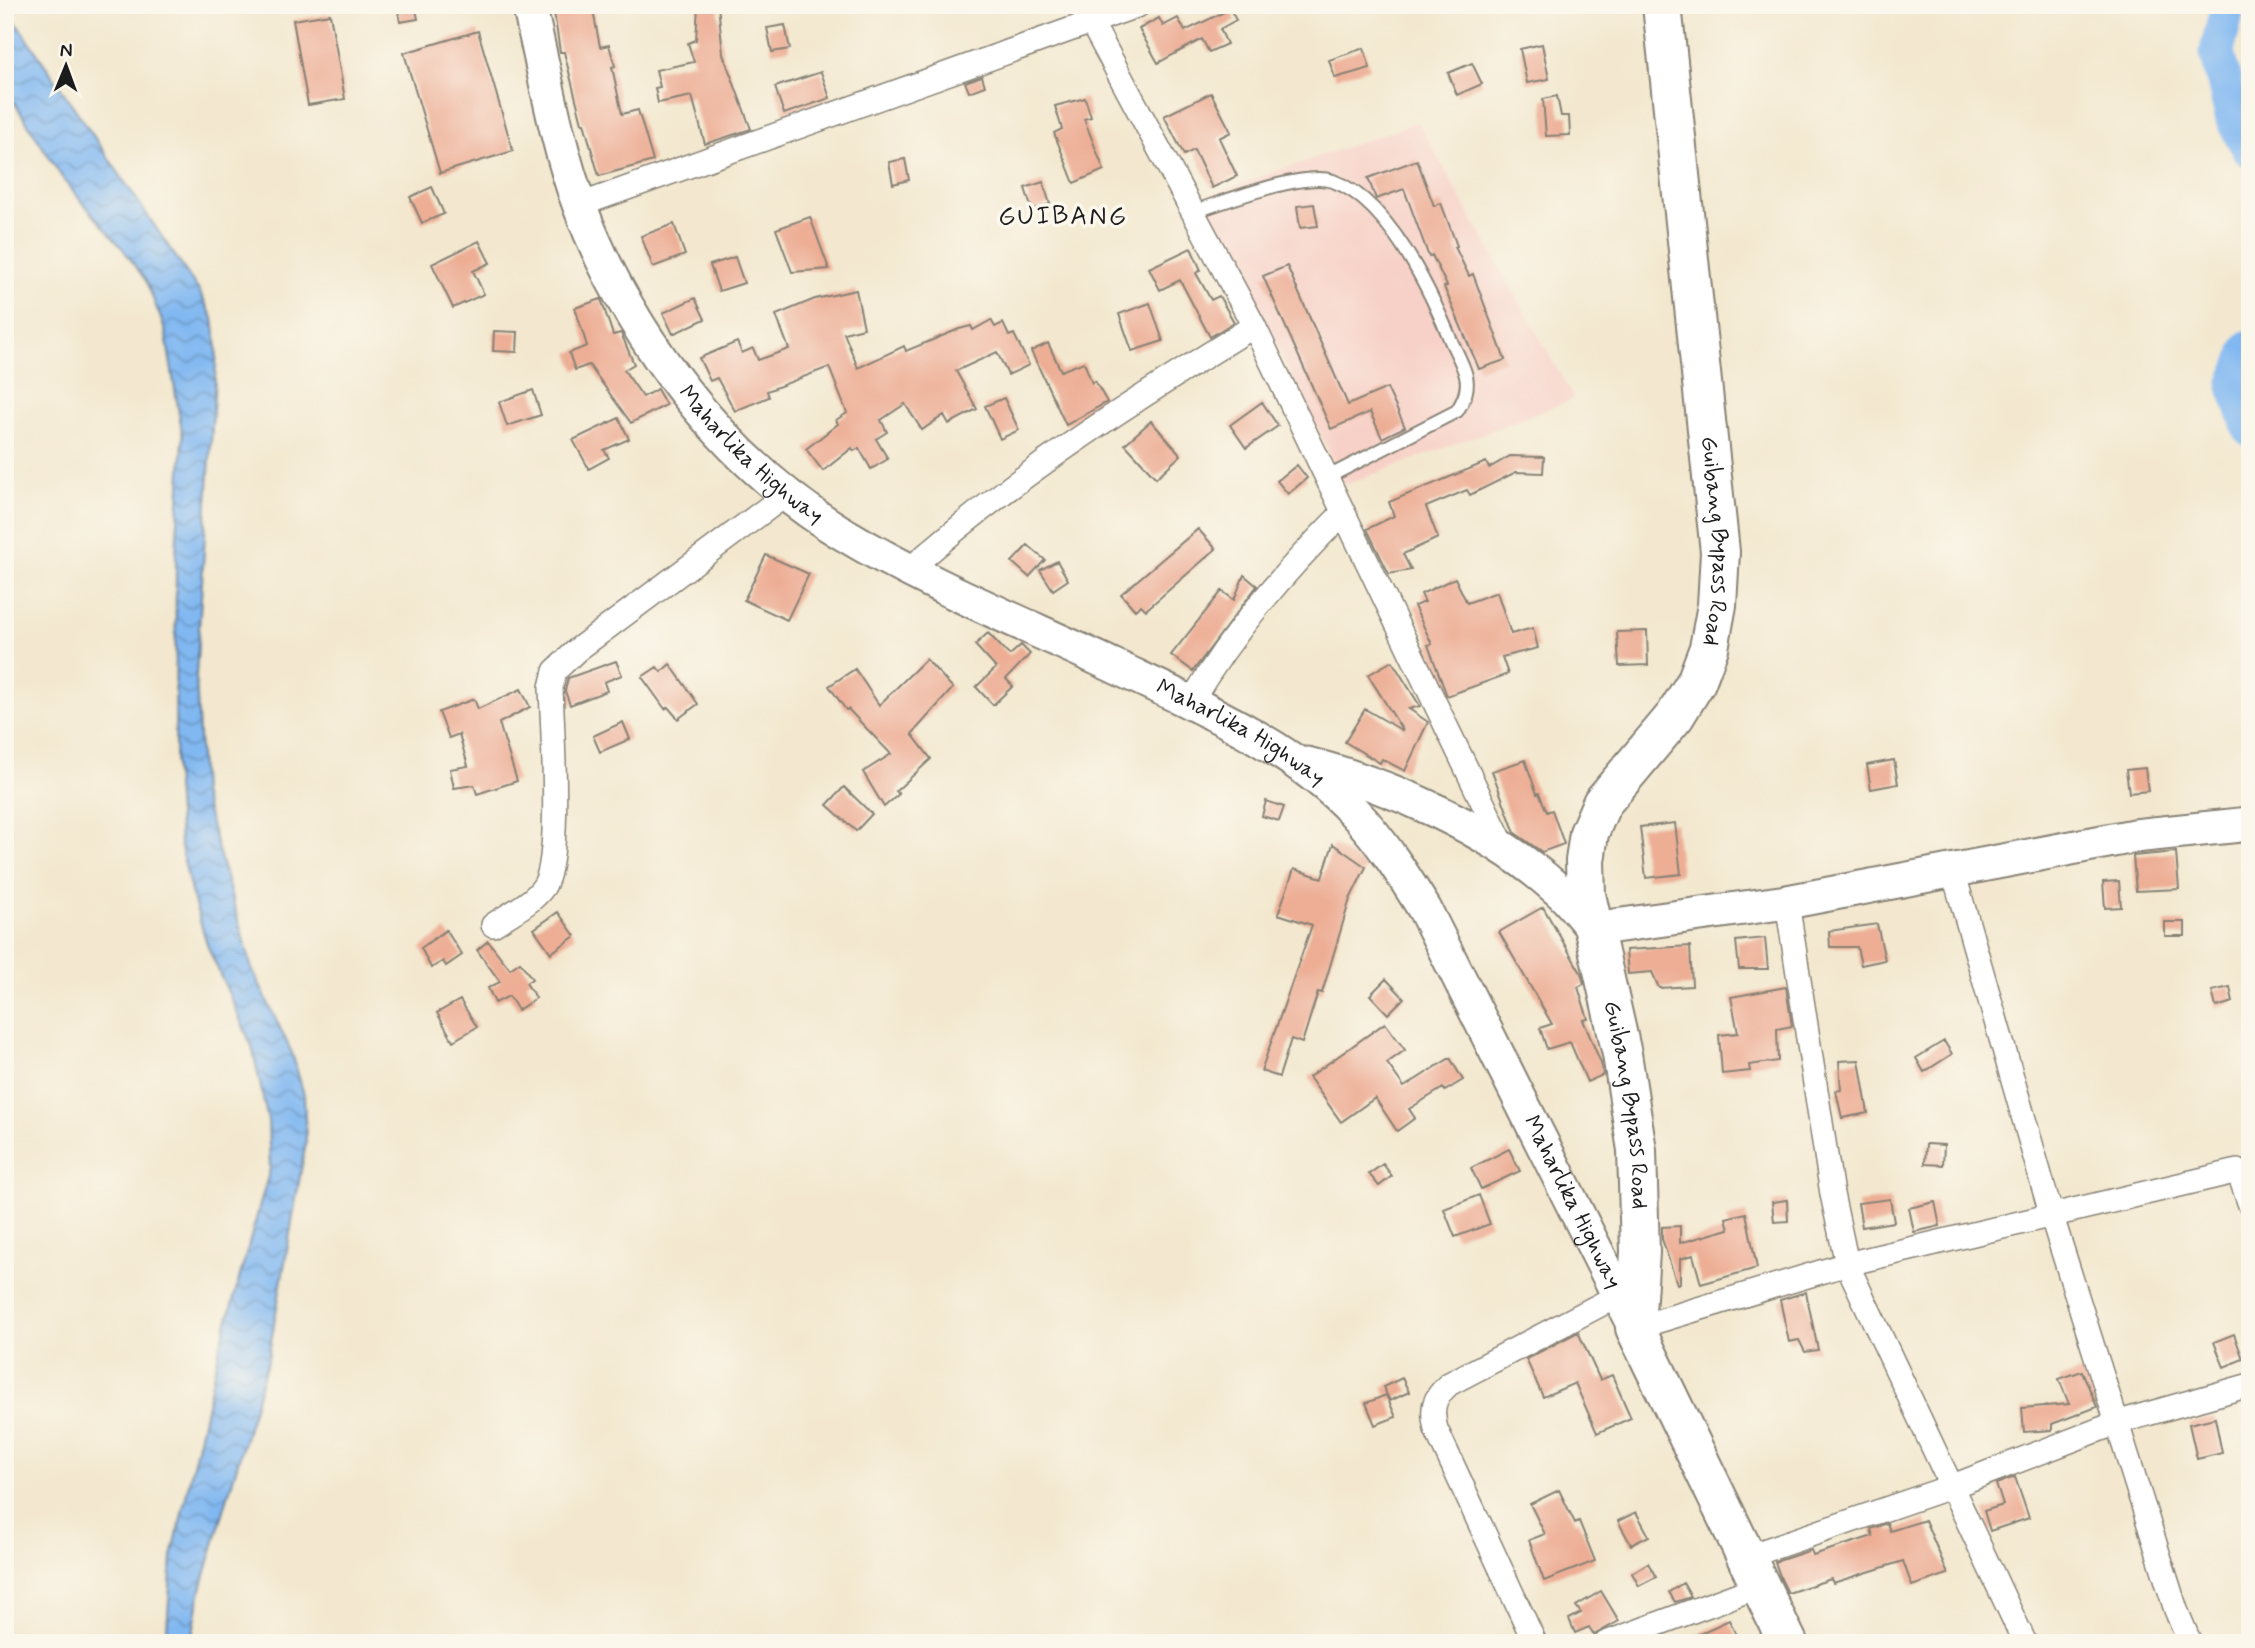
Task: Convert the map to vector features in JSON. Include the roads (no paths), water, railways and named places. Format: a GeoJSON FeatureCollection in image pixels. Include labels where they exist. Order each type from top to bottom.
{"type":"FeatureCollection","features":[{"type":"Feature","properties":{"kind":"highway","name":"Guibang Bypass Road"},"geometry":{"type":"LineString","coordinates":[[1627,1312],[1640,1252],[1637,1150],[1622,1054],[1586,895],[1585,861],[1589,833],[1609,792],[1675,716],[1696,682],[1709,648],[1717,605],[1720,552],[1662,5]]}},
{"type":"Feature","properties":{"kind":"highway","name":"Maharlika Highway"},"geometry":{"type":"LineString","coordinates":[[1627,1312],[1788,1643]]}},
{"type":"Feature","properties":{"kind":"main road","name":"Maharlika Highway"},"geometry":{"type":"LineString","coordinates":[[528,5],[580,205],[621,295],[669,368],[725,436],[788,493],[839,531],[909,570],[1191,702],[1294,761],[1354,812],[1405,877],[1425,910],[1627,1312]]}},
{"type":"Feature","properties":{"kind":"main road"},"geometry":{"type":"LineString","coordinates":[[1294,761],[1356,777],[1505,849],[1558,890],[1593,929],[1787,902],[2134,836],[2250,824]]}},
{"type":"Feature","properties":{"kind":"street"},"geometry":{"type":"LineString","coordinates":[[580,205],[1086,14],[1139,5]]}},
{"type":"Feature","properties":{"kind":"street"},"geometry":{"type":"LineString","coordinates":[[1086,14],[1254,326],[1505,849]]}},
{"type":"Feature","properties":{"kind":"street"},"geometry":{"type":"LineString","coordinates":[[909,570],[963,521],[1045,459],[1254,326]]}},
{"type":"Feature","properties":{"kind":"street"},"geometry":{"type":"LineString","coordinates":[[493,925],[536,896],[545,884],[550,868],[553,840],[551,687],[555,671],[577,650],[788,493]]}},
{"type":"Feature","properties":{"kind":"street"},"geometry":{"type":"LineString","coordinates":[[1191,702],[1213,665],[1262,598],[1343,513]]}},
{"type":"Feature","properties":{"kind":"street"},"geometry":{"type":"LineString","coordinates":[[1953,872],[2052,1217],[2119,1422],[2176,1610],[2190,1643]]}},
{"type":"Feature","properties":{"kind":"street"},"geometry":{"type":"LineString","coordinates":[[1787,902],[1832,1194],[1847,1264],[2025,1643]]}},
{"type":"Feature","properties":{"kind":"street"},"geometry":{"type":"LineString","coordinates":[[1535,1643],[1436,1429],[1432,1411],[1436,1395],[1449,1384],[1627,1312],[2052,1217],[2238,1171],[2250,1205]]}},
{"type":"Feature","properties":{"kind":"street"},"geometry":{"type":"LineString","coordinates":[[1606,1643],[1753,1572],[1953,1486],[2119,1422],[2250,1385]]}},
{"type":"Feature","properties":{"kind":"lane"},"geometry":{"type":"LineString","coordinates":[[1193,212],[1309,179],[1331,180],[1357,196],[1396,237],[1438,311],[1466,376],[1464,399],[1457,411],[1326,478]]}},
{"type":"Feature","properties":{"kind":"water"},"geometry":{"type":"Polygon","coordinates":[[[5,6],[199,291],[213,318],[217,348],[196,676],[202,793],[252,969],[292,1053],[304,1095],[306,1142],[268,1359],[201,1589],[191,1643],[166,1643],[172,1557],[220,1347],[270,1169],[268,1121],[252,1046],[208,947],[191,892],[180,843],[175,772],[176,553],[183,438],[165,329],[146,281],[123,249],[65,182],[5,88],[5,6]]]}},
{"type":"Feature","properties":{"kind":"waterway"},"geometry":{"type":"LineString","coordinates":[[2228,5],[2217,52],[2233,120],[2250,150]]}},
{"type":"Feature","properties":{"kind":"waterway"},"geometry":{"type":"LineString","coordinates":[[2250,347],[2235,386],[2250,429]]}},
{"type":"Feature","properties":{"kind":"district","name":"GUIBANG"},"geometry":{"type":"Point","coordinates":[1063,217]}}]}
